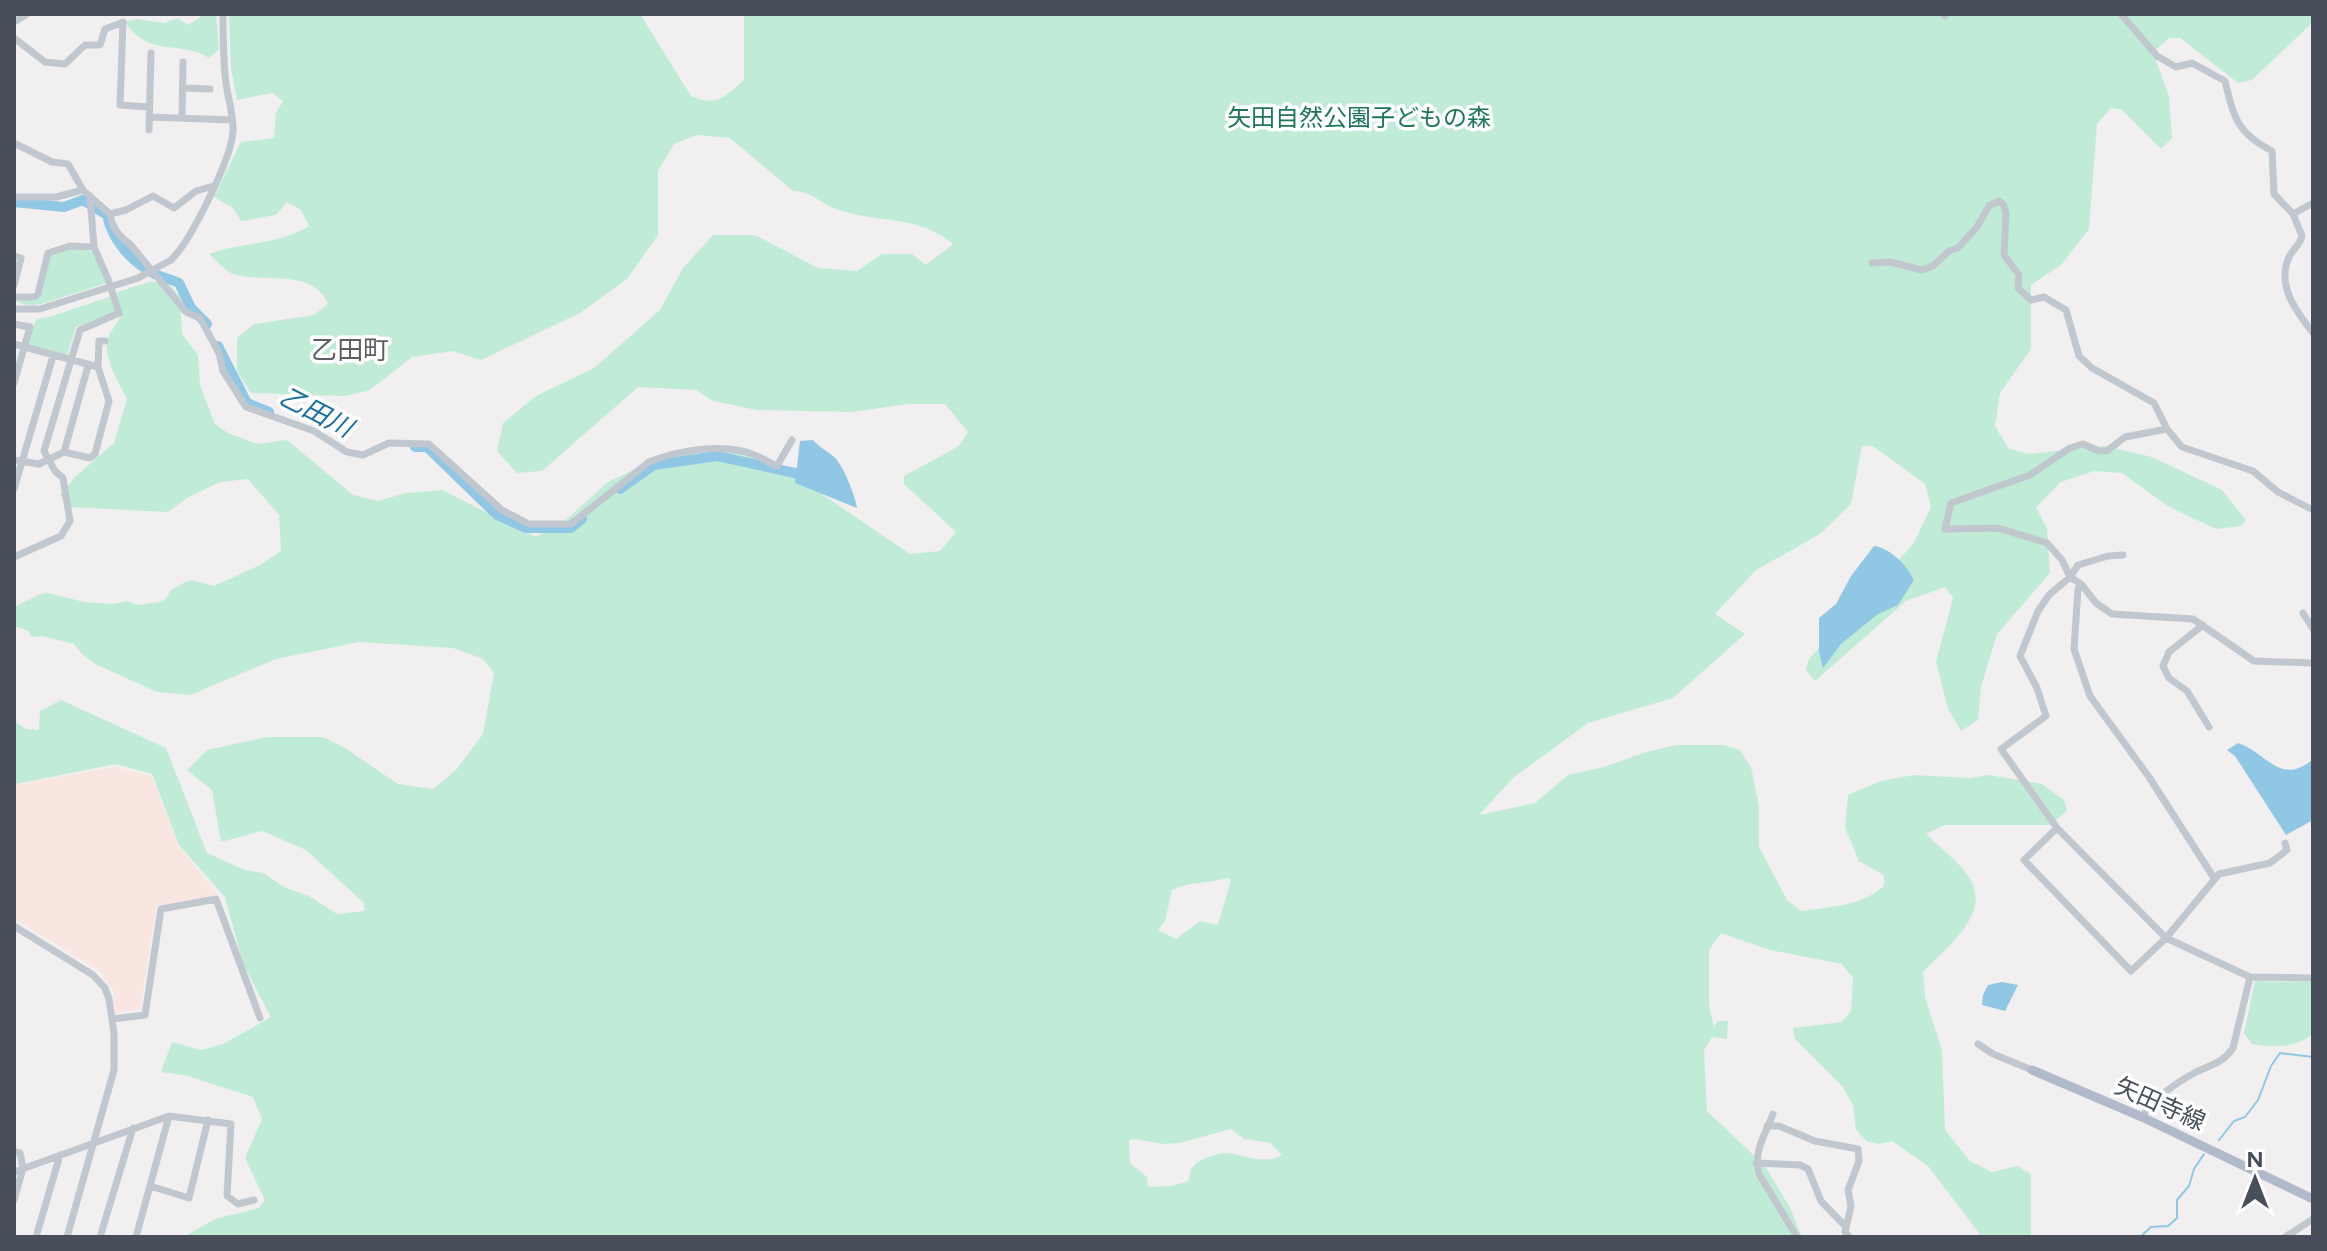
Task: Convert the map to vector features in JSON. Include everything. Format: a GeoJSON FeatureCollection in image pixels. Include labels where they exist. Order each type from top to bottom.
{"type":"FeatureCollection","features":[{"type":"Feature","properties":{"kind":"main road","name":"矢田寺線"},"geometry":{"type":"LineString","coordinates":[[2032,1070],[2142,1117],[2313,1199]]}},
{"type":"Feature","properties":{"kind":"street"},"geometry":{"type":"LineString","coordinates":[[14,22],[27,14]]}},
{"type":"Feature","properties":{"kind":"street"},"geometry":{"type":"LineString","coordinates":[[14,309],[40,309],[138,278],[171,260],[189,237],[229,151],[233,133],[224,59],[223,14]]}},
{"type":"Feature","properties":{"kind":"street"},"geometry":{"type":"LineString","coordinates":[[2121,14],[2157,56],[2176,67],[2192,63],[2225,81],[2231,107],[2240,126],[2250,139],[2272,151],[2274,194],[2293,214],[2302,236],[2299,246],[2288,259],[2286,285],[2296,312],[2313,333]]}},
{"type":"Feature","properties":{"kind":"street"},"geometry":{"type":"LineString","coordinates":[[14,38],[45,62],[65,64],[85,45],[100,45],[105,29],[122,23],[120,105],[149,107]]}},
{"type":"Feature","properties":{"kind":"street"},"geometry":{"type":"LineString","coordinates":[[149,130],[151,53]]}},
{"type":"Feature","properties":{"kind":"street"},"geometry":{"type":"LineString","coordinates":[[182,118],[183,62]]}},
{"type":"Feature","properties":{"kind":"street"},"geometry":{"type":"LineString","coordinates":[[183,88],[210,89]]}},
{"type":"Feature","properties":{"kind":"street"},"geometry":{"type":"LineString","coordinates":[[149,117],[232,120]]}},
{"type":"Feature","properties":{"kind":"street"},"geometry":{"type":"LineString","coordinates":[[14,143],[52,162],[68,164],[88,198],[94,247],[119,313],[80,330],[44,451],[55,471],[63,478],[70,521],[61,536],[14,557]]}},
{"type":"Feature","properties":{"kind":"street"},"geometry":{"type":"LineString","coordinates":[[110,214],[126,210],[153,196],[174,208],[196,191],[213,186]]}},
{"type":"Feature","properties":{"kind":"street"},"geometry":{"type":"LineString","coordinates":[[14,197],[88,198],[110,214],[111,223],[120,237],[130,244],[186,312],[200,318],[219,353],[223,371],[246,407],[314,431],[347,452],[363,455],[389,443],[429,444],[502,510],[529,524],[571,524],[649,462],[664,456],[713,448],[744,451],[777,466],[792,440]]}},
{"type":"Feature","properties":{"kind":"street"},"geometry":{"type":"LineString","coordinates":[[1872,263],[1890,262],[1922,270],[1933,266],[1949,251],[1958,248],[1977,227],[1989,206],[1999,201],[2006,213],[2004,255],[2019,275],[2018,288],[2031,300],[2044,297],[2066,310],[2079,356],[2092,368],[2154,403],[2167,429],[2182,447],[2253,471],[2278,492],[2313,510]]}},
{"type":"Feature","properties":{"kind":"street"},"geometry":{"type":"LineString","coordinates":[[2293,214],[2313,203]]}},
{"type":"Feature","properties":{"kind":"street"},"geometry":{"type":"LineString","coordinates":[[14,297],[34,297],[38,294],[47,255],[52,251],[70,246],[94,247]]}},
{"type":"Feature","properties":{"kind":"street"},"geometry":{"type":"LineString","coordinates":[[14,256],[21,258],[14,285]]}},
{"type":"Feature","properties":{"kind":"street"},"geometry":{"type":"LineString","coordinates":[[14,324],[30,327],[14,383]]}},
{"type":"Feature","properties":{"kind":"street"},"geometry":{"type":"LineString","coordinates":[[18,461],[39,464],[64,452],[85,458],[95,454],[109,401],[98,367],[97,348],[99,341],[105,341]]}},
{"type":"Feature","properties":{"kind":"street"},"geometry":{"type":"LineString","coordinates":[[14,344],[98,367]]}},
{"type":"Feature","properties":{"kind":"street"},"geometry":{"type":"LineString","coordinates":[[14,489],[18,461],[53,356]]}},
{"type":"Feature","properties":{"kind":"street"},"geometry":{"type":"LineString","coordinates":[[64,452],[88,366]]}},
{"type":"Feature","properties":{"kind":"street"},"geometry":{"type":"LineString","coordinates":[[2167,429],[2125,437],[2107,451],[2083,444],[2070,448],[2030,475],[1951,503],[1945,529],[1998,528],[2047,543],[2062,560],[2070,577],[2112,614],[2187,618],[2203,625],[2254,661],[2313,663]]}},
{"type":"Feature","properties":{"kind":"street"},"geometry":{"type":"LineString","coordinates":[[2123,555],[2106,556],[2078,565],[2038,611],[2020,656],[2037,688],[2046,716],[2001,749],[2057,828],[2166,938],[2250,977],[2313,978]]}},
{"type":"Feature","properties":{"kind":"street"},"geometry":{"type":"LineString","coordinates":[[2081,584],[2078,589],[2074,649],[2090,696],[2149,777],[2214,878]]}},
{"type":"Feature","properties":{"kind":"street"},"geometry":{"type":"LineString","coordinates":[[2303,613],[2313,629]]}},
{"type":"Feature","properties":{"kind":"street"},"geometry":{"type":"LineString","coordinates":[[2203,625],[2169,652],[2163,666],[2169,678],[2187,691],[2209,727]]}},
{"type":"Feature","properties":{"kind":"street"},"geometry":{"type":"LineString","coordinates":[[2057,828],[2024,860],[2131,971],[2166,938],[2214,878],[2219,874],[2270,863],[2287,850],[2285,843]]}},
{"type":"Feature","properties":{"kind":"street"},"geometry":{"type":"LineString","coordinates":[[112,1019],[145,1015],[161,909],[216,899],[260,1018]]}},
{"type":"Feature","properties":{"kind":"street"},"geometry":{"type":"LineString","coordinates":[[14,926],[100,981],[109,999],[114,1070],[67,1237]]}},
{"type":"Feature","properties":{"kind":"street"},"geometry":{"type":"LineString","coordinates":[[2142,1117],[2151,1102],[2195,1073],[2227,1058],[2233,1048],[2250,977]]}},
{"type":"Feature","properties":{"kind":"street"},"geometry":{"type":"LineString","coordinates":[[1978,1044],[2032,1070]]}},
{"type":"Feature","properties":{"kind":"street"},"geometry":{"type":"LineString","coordinates":[[1773,1114],[1756,1154],[1756,1163],[1759,1174],[1797,1237]]}},
{"type":"Feature","properties":{"kind":"street"},"geometry":{"type":"LineString","coordinates":[[136,1237],[169,1116]]}},
{"type":"Feature","properties":{"kind":"street"},"geometry":{"type":"LineString","coordinates":[[18,1170],[169,1116],[208,1120],[231,1124],[227,1196],[238,1204],[254,1200]]}},
{"type":"Feature","properties":{"kind":"street"},"geometry":{"type":"LineString","coordinates":[[150,1186],[189,1198],[208,1120]]}},
{"type":"Feature","properties":{"kind":"street"},"geometry":{"type":"LineString","coordinates":[[1767,1126],[1779,1126],[1815,1141],[1858,1149],[1859,1161],[1848,1190],[1851,1206],[1847,1231]]}},
{"type":"Feature","properties":{"kind":"street"},"geometry":{"type":"LineString","coordinates":[[100,1237],[133,1128]]}},
{"type":"Feature","properties":{"kind":"street"},"geometry":{"type":"LineString","coordinates":[[14,1151],[20,1153],[14,1199]]}},
{"type":"Feature","properties":{"kind":"street"},"geometry":{"type":"LineString","coordinates":[[36,1237],[60,1155]]}},
{"type":"Feature","properties":{"kind":"street"},"geometry":{"type":"LineString","coordinates":[[1756,1163],[1800,1165],[1808,1169],[1821,1201],[1847,1231]]}},
{"type":"Feature","properties":{"kind":"street"},"geometry":{"type":"LineString","coordinates":[[2285,1237],[2313,1219]]}},
{"type":"Feature","properties":{"kind":"shaded area"},"geometry":{"type":"Polygon","coordinates":[[[115,767],[151,776],[179,847],[217,895],[156,906],[140,1009],[115,1013],[114,991],[101,971],[20,922],[14,915],[14,785],[115,767]]]}},
{"type":"Feature","properties":{"kind":"green space"},"geometry":{"type":"Polygon","coordinates":[[[201,14],[216,14],[219,49],[209,58],[144,41],[125,22],[137,19],[165,23],[178,18],[188,25],[200,18],[201,14]]]}},
{"type":"Feature","properties":{"kind":"green space","name":"矢田自然公園子どもの森"},"geometry":{"type":"Polygon","coordinates":[[[229,14],[640,14],[691,96],[707,101],[720,98],[744,80],[744,14],[2313,14],[2313,22],[2252,80],[2238,83],[2180,38],[2169,38],[2153,52],[2169,96],[2172,138],[2161,149],[2122,110],[2111,108],[2097,124],[2089,229],[2061,265],[2031,285],[2031,349],[2000,393],[1995,426],[2008,448],[2028,454],[2105,446],[2152,457],[2222,490],[2246,520],[2241,526],[2216,529],[2169,507],[2122,473],[2094,471],[2061,482],[2036,507],[2047,529],[2050,573],[1997,634],[1981,687],[1978,720],[1961,731],[1948,709],[1936,662],[1953,598],[1945,587],[1906,601],[1815,681],[1806,670],[1809,659],[1914,543],[1931,507],[1925,484],[1873,446],[1862,446],[1851,504],[1820,534],[1756,570],[1715,614],[1745,634],[1673,698],[1588,723],[1513,778],[1479,815],[1535,803],[1568,775],[1604,767],[1643,753],[1676,745],[1723,745],[1740,750],[1751,767],[1759,806],[1759,847],[1787,900],[1801,911],[1855,902],[1884,886],[1884,875],[1859,861],[1845,828],[1848,795],[1881,781],[1914,775],[1970,778],[1989,775],[2042,784],[2064,800],[2067,811],[2050,825],[1945,825],[1926,834],[1961,867],[1975,892],[1975,905],[1963,930],[1923,972],[1925,997],[1942,1050],[1945,1130],[1970,1161],[1992,1172],[2017,1166],[2031,1174],[2031,1237],[1982,1237],[1928,1166],[1892,1141],[1878,1144],[1867,1141],[1856,1130],[1853,1105],[1842,1086],[1795,1039],[1793,1028],[1842,1022],[1851,1011],[1853,978],[1842,964],[1770,950],[1721,933],[1709,950],[1709,1005],[1714,1028],[1717,1021],[1728,1021],[1727,1039],[1712,1037],[1704,1050],[1707,1111],[1765,1166],[1790,1208],[1802,1237],[189,1237],[187,1235],[215,1219],[259,1208],[265,1200],[245,1158],[262,1119],[253,1097],[184,1075],[161,1072],[172,1042],[201,1050],[223,1044],[271,1017],[243,964],[225,897],[179,845],[152,774],[116,764],[16,784],[14,721],[26,729],[39,730],[40,711],[61,700],[166,748],[207,853],[245,870],[263,873],[337,914],[364,911],[364,903],[306,850],[262,831],[221,842],[212,790],[187,770],[207,750],[267,737],[323,737],[398,784],[433,789],[456,770],[483,734],[494,673],[483,659],[453,648],[359,642],[276,659],[190,695],[157,692],[95,664],[74,644],[42,636],[32,637],[28,631],[14,626],[14,607],[41,594],[113,604],[159,602],[185,582],[192,580],[214,586],[260,565],[281,551],[279,515],[248,479],[220,482],[187,498],[168,512],[68,507],[60,495],[75,477],[114,443],[127,399],[107,353],[108,338],[121,316],[115,293],[152,281],[171,286],[180,297],[182,334],[198,355],[200,385],[215,424],[228,433],[257,444],[287,440],[353,495],[378,501],[406,493],[442,490],[536,537],[566,520],[608,482],[661,457],[713,448],[744,451],[788,471],[910,554],[940,551],[956,532],[904,484],[904,476],[959,446],[968,432],[945,404],[909,404],[851,412],[757,410],[713,401],[696,390],[638,387],[542,471],[517,473],[497,451],[503,423],[536,396],[594,368],[660,310],[683,268],[713,235],[755,235],[818,268],[857,271],[882,254],[912,254],[926,265],[953,244],[925,228],[839,210],[806,193],[793,191],[730,138],[697,135],[674,144],[658,171],[658,235],[627,279],[580,313],[481,360],[453,351],[412,357],[370,390],[345,396],[251,393],[237,371],[237,338],[254,324],[314,315],[328,304],[321,292],[311,285],[287,279],[233,274],[209,254],[285,237],[309,226],[301,210],[287,202],[276,215],[241,221],[233,208],[214,197],[241,142],[274,138],[276,113],[283,101],[272,93],[237,100],[231,69],[229,14]],[[1227,878],[1172,890],[1165,921],[1158,930],[1176,939],[1200,921],[1218,925],[1231,880],[1227,878]],[[1231,1129],[1179,1143],[1132,1139],[1129,1141],[1130,1163],[1147,1177],[1148,1187],[1172,1186],[1189,1181],[1195,1164],[1218,1154],[1261,1159],[1282,1155],[1270,1143],[1244,1139],[1231,1129]]]}},
{"type":"Feature","properties":{"kind":"green space"},"geometry":{"type":"Polygon","coordinates":[[[73,248],[96,252],[107,283],[41,304],[24,304],[15,299],[38,298],[43,291],[51,254],[73,248]]]}},
{"type":"Feature","properties":{"kind":"green space"},"geometry":{"type":"Polygon","coordinates":[[[112,296],[116,312],[76,327],[67,356],[28,345],[36,319],[112,296]]]}},
{"type":"Feature","properties":{"kind":"green space"},"geometry":{"type":"Polygon","coordinates":[[[2255,981],[2313,982],[2313,1033],[2292,1044],[2252,1044],[2244,1033],[2255,981]]]}},
{"type":"Feature","properties":{"kind":"water"},"geometry":{"type":"Polygon","coordinates":[[[813,440],[841,466],[857,508],[795,483],[800,441],[813,440]]]}},
{"type":"Feature","properties":{"kind":"water"},"geometry":{"type":"Polygon","coordinates":[[[1874,546],[1898,558],[1914,580],[1898,605],[1878,614],[1841,644],[1823,668],[1819,652],[1819,618],[1836,604],[1851,576],[1874,546]]]}},
{"type":"Feature","properties":{"kind":"water"},"geometry":{"type":"Polygon","coordinates":[[[2238,743],[2283,769],[2302,767],[2313,759],[2313,820],[2286,835],[2235,756],[2227,750],[2238,743]]]}},
{"type":"Feature","properties":{"kind":"water"},"geometry":{"type":"Polygon","coordinates":[[[2002,982],[2018,985],[2005,1011],[1982,1005],[1988,985],[2002,982]]]}},
{"type":"Feature","properties":{"kind":"waterway","name":"乙田川"},"geometry":{"type":"LineString","coordinates":[[14,202],[64,207],[83,200],[107,215],[113,233],[124,250],[147,269],[179,283],[191,308],[207,324]]}},
{"type":"Feature","properties":{"kind":"waterway","name":"乙田川"},"geometry":{"type":"LineString","coordinates":[[218,346],[247,403],[269,412]]}},
{"type":"Feature","properties":{"kind":"waterway","name":"乙田川"},"geometry":{"type":"LineString","coordinates":[[415,447],[427,447],[497,515],[526,528],[571,528],[582,519]]}},
{"type":"Feature","properties":{"kind":"waterway","name":"乙田川"},"geometry":{"type":"LineString","coordinates":[[620,489],[654,465],[717,456],[795,473]]}},
{"type":"Feature","properties":{"kind":"waterway"},"geometry":{"type":"LineString","coordinates":[[2219,1140],[2234,1121],[2245,1117],[2258,1100],[2271,1066],[2280,1053],[2313,1057]]}},
{"type":"Feature","properties":{"kind":"waterway"},"geometry":{"type":"LineString","coordinates":[[2140,1237],[2151,1227],[2168,1226],[2177,1218],[2177,1200],[2189,1186],[2194,1169],[2204,1154]]}},
{"type":"Feature","properties":{"kind":"district","name":"乙田町"},"geometry":{"type":"Point","coordinates":[350,350]}}]}
